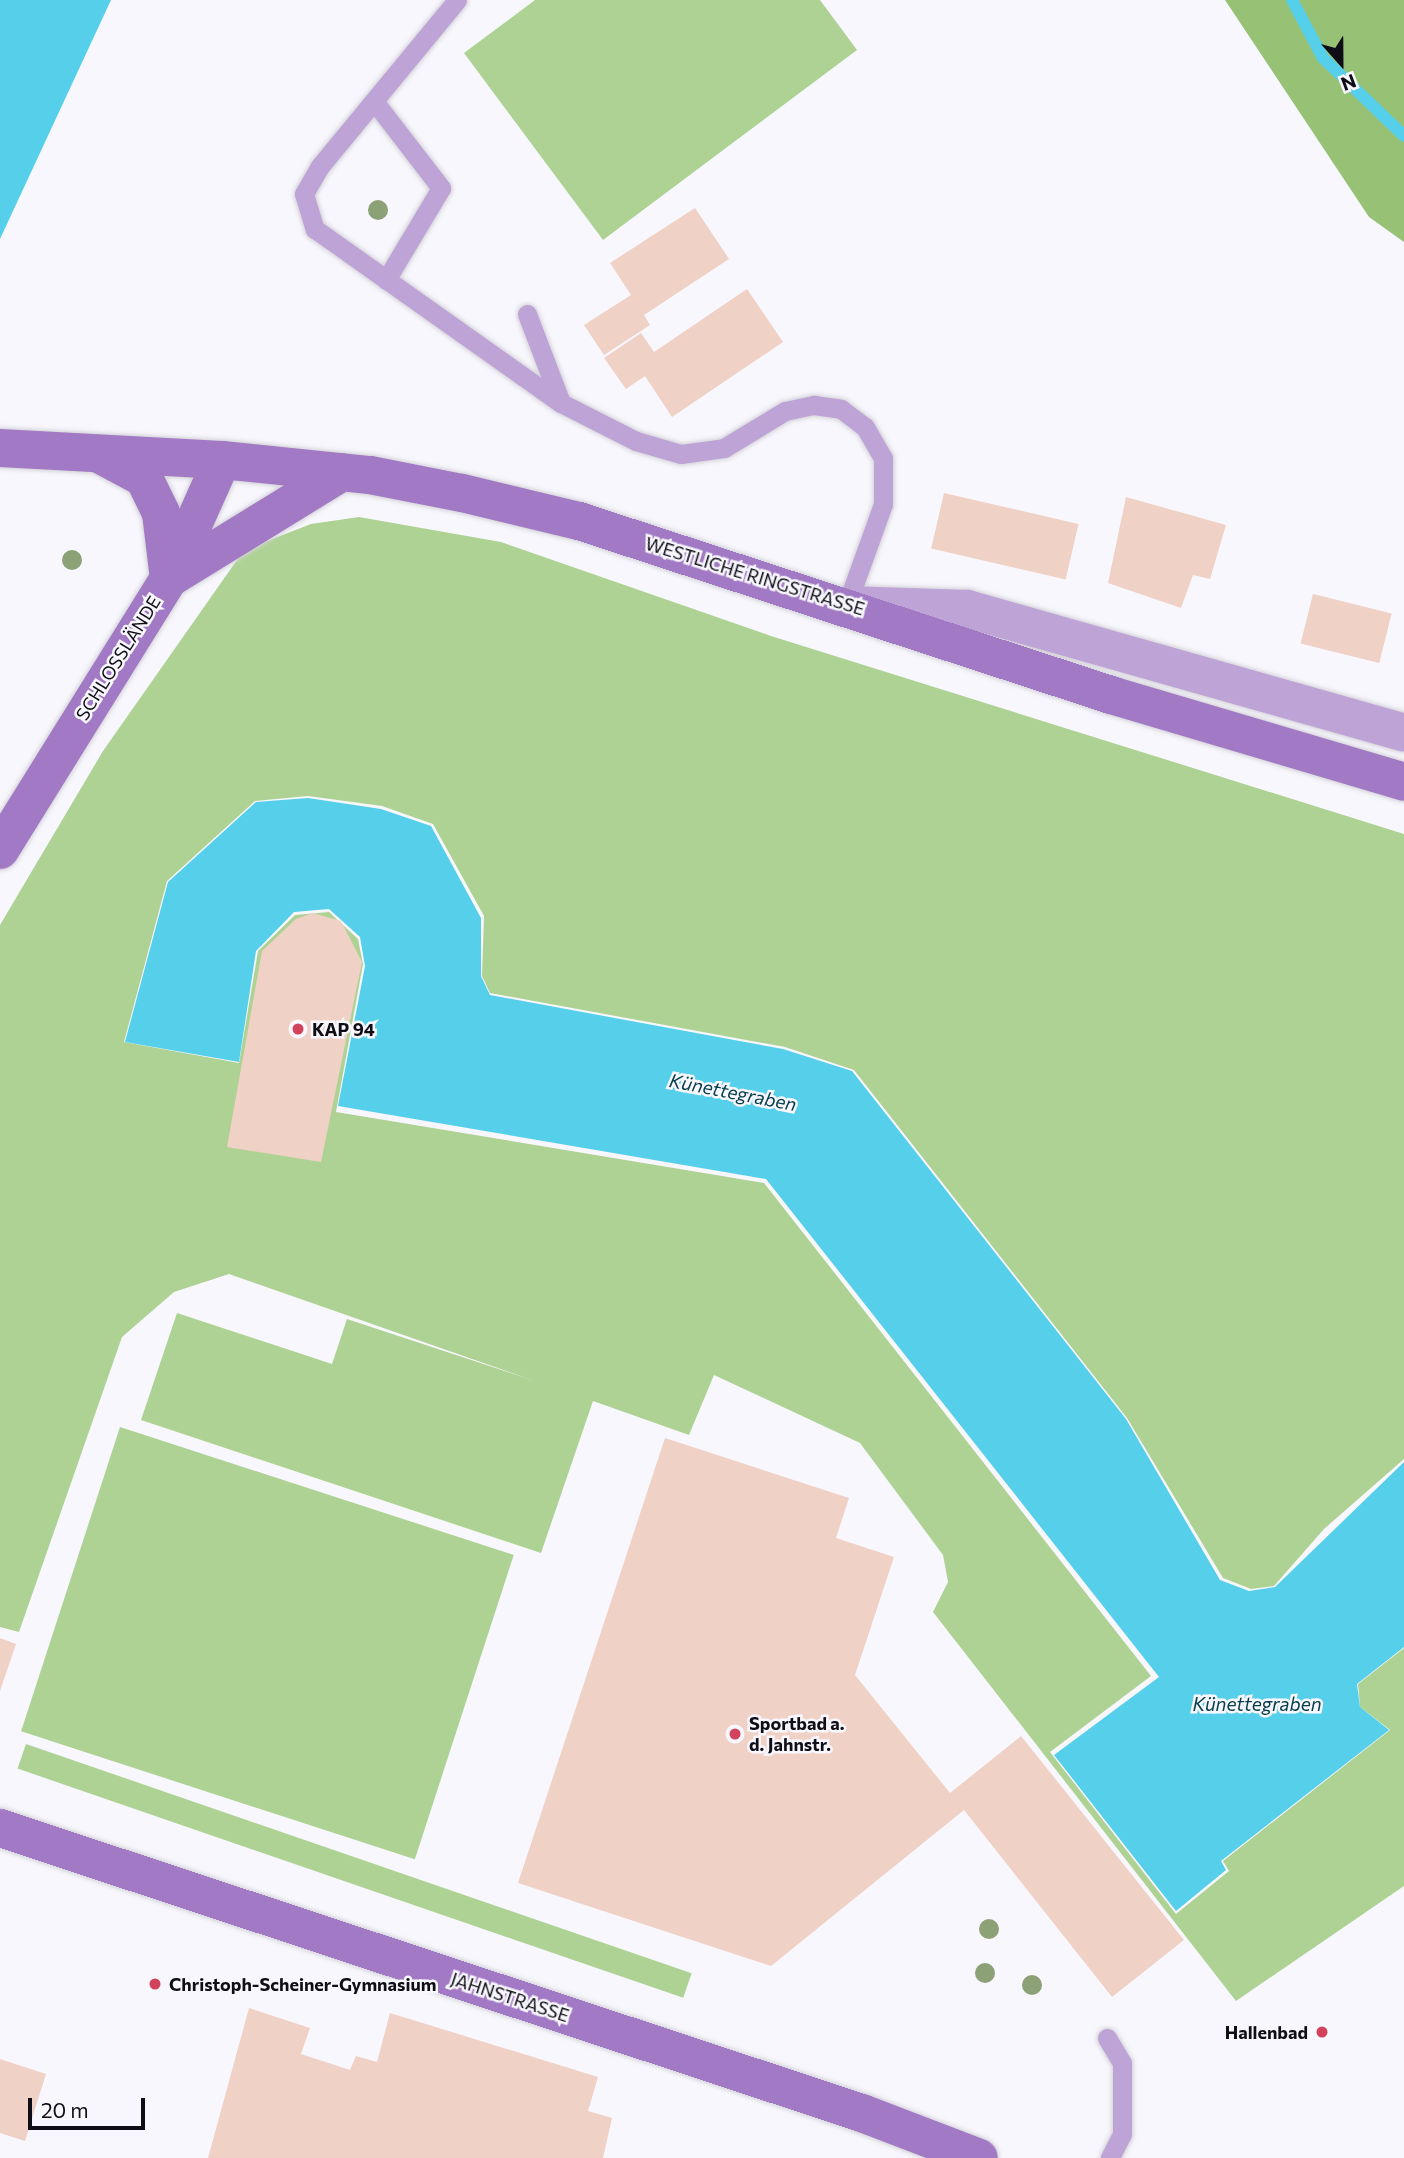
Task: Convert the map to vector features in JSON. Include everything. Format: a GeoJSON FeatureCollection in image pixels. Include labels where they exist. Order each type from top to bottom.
{"type":"FeatureCollection","features":[{"type":"Feature","properties":{"kind":"street","name":"WESTLICHE RINGSTRASSE"},"geometry":{"type":"LineString","coordinates":[[0,448],[88,449],[356,473],[579,521],[847,604],[1111,695],[1404,782]]}},
{"type":"Feature","properties":{"kind":"street"},"geometry":{"type":"LineString","coordinates":[[88,449],[144,478],[161,513],[169,579],[356,473]]}},
{"type":"Feature","properties":{"kind":"street","name":"SCHLOSSLÄNDE"},"geometry":{"type":"LineString","coordinates":[[0,850],[169,579],[222,460]]}},
{"type":"Feature","properties":{"kind":"street"},"geometry":{"type":"LineString","coordinates":[[847,604],[967,609],[1404,733]]}},
{"type":"Feature","properties":{"kind":"street","name":"JAHNSTRASSE"},"geometry":{"type":"LineString","coordinates":[[0,1828],[862,2113],[979,2158]]}},
{"type":"Feature","properties":{"kind":"lane"},"geometry":{"type":"LineString","coordinates":[[457,0],[374,101],[304,194],[315,229],[561,403],[636,442],[681,454],[724,448],[785,411],[814,405],[841,409],[865,427],[883,458],[883,504],[847,604]]}},
{"type":"Feature","properties":{"kind":"lane"},"geometry":{"type":"LineString","coordinates":[[374,101],[442,188],[386,280]]}},
{"type":"Feature","properties":{"kind":"lane"},"geometry":{"type":"LineString","coordinates":[[527,314],[561,403]]}},
{"type":"Feature","properties":{"kind":"lane"},"geometry":{"type":"LineString","coordinates":[[1107,2038],[1122,2063],[1122,2134],[1110,2158]]}},
{"type":"Feature","properties":{"kind":"green space"},"geometry":{"type":"Polygon","coordinates":[[[535,0],[820,0],[857,50],[603,240],[464,53],[535,0]]]}},
{"type":"Feature","properties":{"kind":"green space"},"geometry":{"type":"Polygon","coordinates":[[[1225,0],[1404,0],[1404,242],[1369,217],[1225,0]]]}},
{"type":"Feature","properties":{"kind":"green space"},"geometry":{"type":"Polygon","coordinates":[[[359,517],[501,542],[771,636],[1404,834],[1404,1459],[1324,1529],[1274,1586],[1251,1589],[1223,1578],[1127,1418],[854,1070],[785,1047],[490,993],[482,976],[484,916],[433,824],[382,806],[308,796],[255,801],[167,881],[124,1042],[239,1063],[258,951],[295,915],[329,912],[358,939],[363,964],[336,1112],[764,1183],[1151,1676],[1050,1752],[1176,1914],[1229,1871],[1223,1861],[1390,1730],[1360,1707],[1358,1684],[1404,1648],[1404,1886],[1236,2001],[933,1612],[948,1582],[943,1555],[860,1443],[714,1375],[689,1435],[593,1401],[541,1553],[141,1420],[177,1313],[332,1364],[347,1319],[535,1381],[229,1274],[174,1292],[122,1337],[19,1632],[0,1627],[0,925],[103,751],[244,550],[311,524],[359,517]]]}},
{"type":"Feature","properties":{"kind":"green space"},"geometry":{"type":"Polygon","coordinates":[[[120,1427],[514,1555],[415,1859],[21,1731],[120,1427]]]}},
{"type":"Feature","properties":{"kind":"green space"},"geometry":{"type":"Polygon","coordinates":[[[26,1744],[692,1973],[683,1998],[18,1769],[26,1744]]]}},
{"type":"Feature","properties":{"kind":"water"},"geometry":{"type":"Polygon","coordinates":[[[0,0],[111,0],[0,239],[0,0]]]}},
{"type":"Feature","properties":{"kind":"water","name":"Künettegraben"},"geometry":{"type":"Polygon","coordinates":[[[308,798],[381,809],[431,826],[481,918],[481,976],[490,995],[783,1049],[852,1071],[1126,1419],[1220,1580],[1249,1591],[1275,1587],[1404,1462],[1404,1647],[1357,1684],[1360,1707],[1389,1730],[1221,1861],[1226,1870],[1176,1911],[1054,1755],[1159,1677],[766,1179],[338,1106],[365,966],[360,937],[329,909],[294,912],[256,951],[239,1062],[125,1042],[168,882],[256,802],[308,798]]]}},
{"type":"Feature","properties":{"kind":"building"},"geometry":{"type":"Polygon","coordinates":[[[695,208],[729,259],[644,315],[650,325],[604,355],[584,325],[631,295],[610,263],[695,208]]]}},
{"type":"Feature","properties":{"kind":"building"},"geometry":{"type":"Polygon","coordinates":[[[747,289],[783,342],[672,417],[645,376],[626,389],[604,358],[641,333],[654,352],[747,289]]]}},
{"type":"Feature","properties":{"kind":"building"},"geometry":{"type":"Polygon","coordinates":[[[944,493],[1078,524],[1066,580],[931,549],[944,493]]]}},
{"type":"Feature","properties":{"kind":"building"},"geometry":{"type":"Polygon","coordinates":[[[1126,497],[1226,525],[1210,579],[1193,575],[1181,608],[1108,583],[1126,497]]]}},
{"type":"Feature","properties":{"kind":"building"},"geometry":{"type":"Polygon","coordinates":[[[1313,594],[1392,614],[1379,663],[1301,643],[1313,594]]]}},
{"type":"Feature","properties":{"kind":"building","name":"KAP 94"},"geometry":{"type":"Polygon","coordinates":[[[313,913],[341,921],[362,962],[321,1162],[227,1147],[262,951],[296,919],[313,913]]]}},
{"type":"Feature","properties":{"kind":"building","name":"Sportbad a. d. Jahnstr."},"geometry":{"type":"Polygon","coordinates":[[[665,1438],[849,1498],[836,1538],[894,1557],[855,1675],[950,1793],[1021,1736],[1184,1940],[1112,1997],[964,1810],[771,1966],[518,1883],[665,1438]]]}},
{"type":"Feature","properties":{"kind":"building"},"geometry":{"type":"Polygon","coordinates":[[[0,1638],[16,1644],[0,1691],[0,1638]]]}},
{"type":"Feature","properties":{"kind":"building"},"geometry":{"type":"Polygon","coordinates":[[[249,2008],[310,2028],[301,2054],[350,2070],[356,2056],[377,2062],[390,2013],[598,2077],[588,2111],[612,2118],[603,2158],[208,2158],[249,2008]]]}},
{"type":"Feature","properties":{"kind":"building"},"geometry":{"type":"Polygon","coordinates":[[[0,2059],[46,2074],[25,2141],[0,2133],[0,2059]]]}},
{"type":"Feature","properties":{"kind":"waterway"},"geometry":{"type":"LineString","coordinates":[[1292,0],[1323,58],[1404,136]]}},
{"type":"Feature","properties":{"kind":"place","name":"KAP 94"},"geometry":{"type":"Point","coordinates":[298,1029]}},
{"type":"Feature","properties":{"kind":"place","name":"Sportbad a. d. Jahnstr."},"geometry":{"type":"Point","coordinates":[735,1734]}},
{"type":"Feature","properties":{"kind":"place","name":"Christoph-Scheiner-Gymnasium"},"geometry":{"type":"Point","coordinates":[155,1984]}},
{"type":"Feature","properties":{"kind":"place","name":"Hallenbad"},"geometry":{"type":"Point","coordinates":[1322,2032]}}]}
